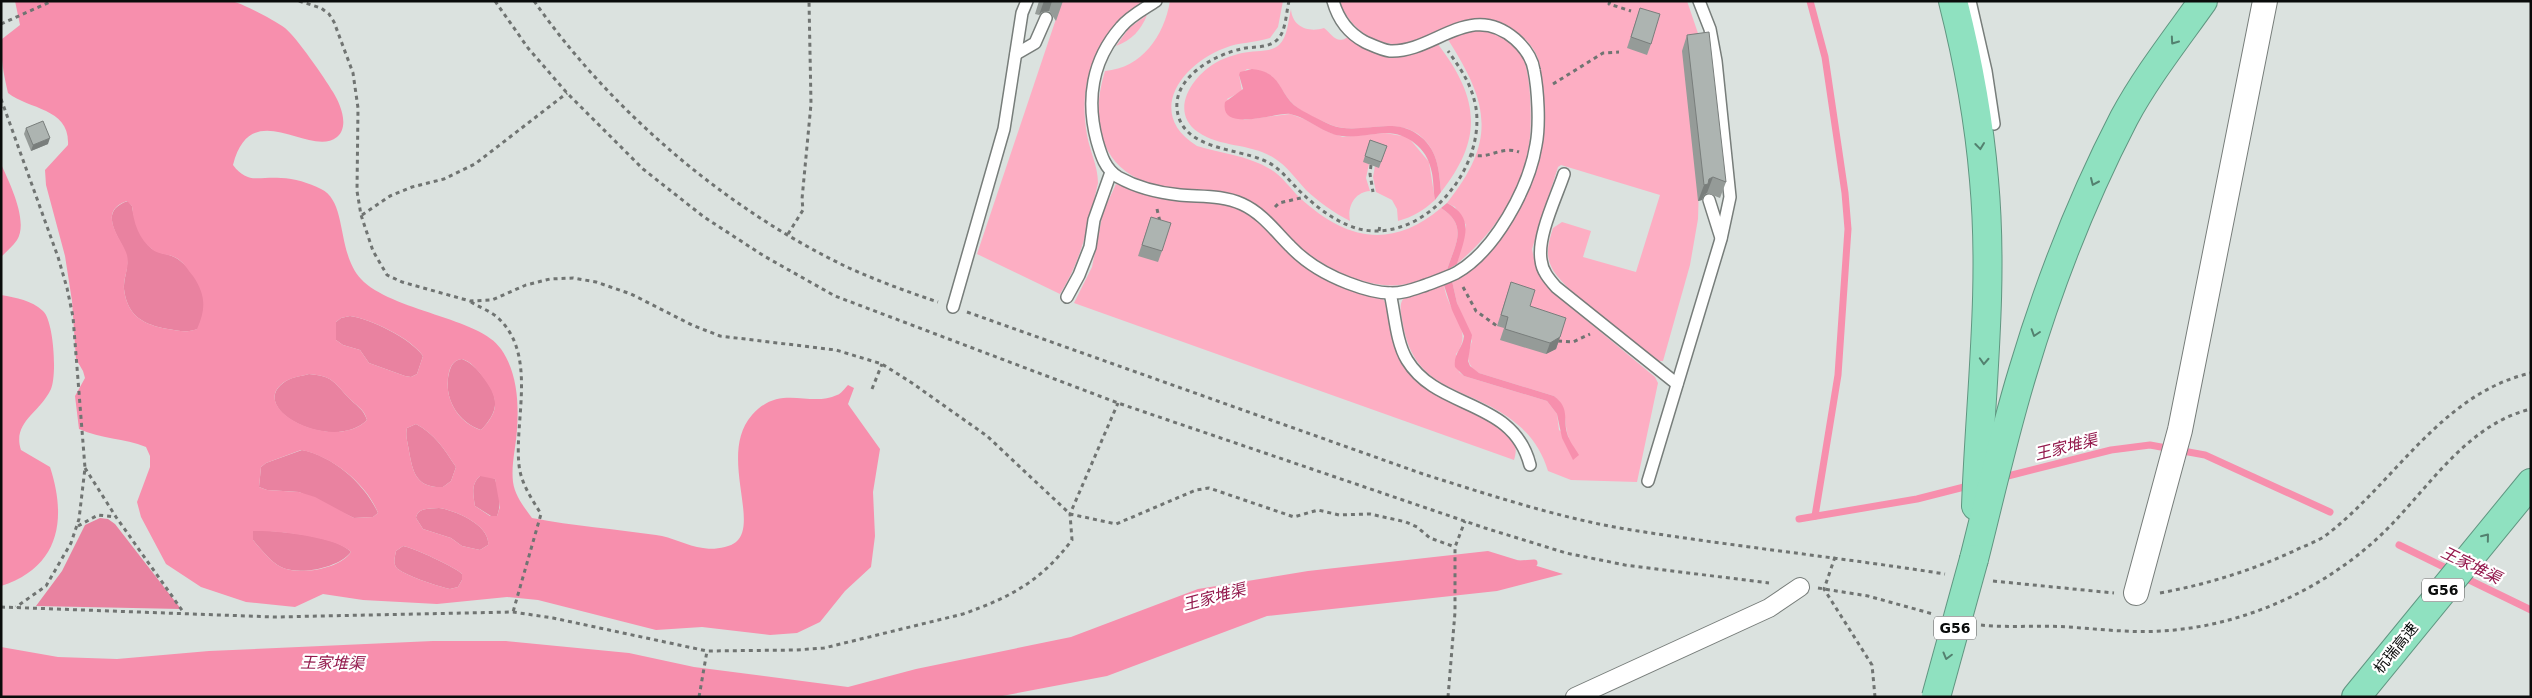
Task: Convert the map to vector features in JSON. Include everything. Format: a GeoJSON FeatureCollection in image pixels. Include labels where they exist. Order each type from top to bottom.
{"type":"FeatureCollection","features":[{"type":"Feature","properties":{"kind":"highway"},"geometry":{"type":"LineString","coordinates":[[1953,1],[1974,97],[1984,182],[1986,304],[1980,569]]}},
{"type":"Feature","properties":{"kind":"highway"},"geometry":{"type":"LineString","coordinates":[[1980,569],[2022,372],[2073,229],[2125,116],[2159,63],[2203,1]]}},
{"type":"Feature","properties":{"kind":"highway","name":"杭瑞高速"},"geometry":{"type":"LineString","coordinates":[[2356,697],[2531,483]]}},
{"type":"Feature","properties":{"kind":"highway","name":"G56"},"geometry":{"type":"LineString","coordinates":[[1936,697],[1980,569]]}},
{"type":"Feature","properties":{"kind":"street"},"geometry":{"type":"LineString","coordinates":[[2136,593],[2169,464],[2180,430],[2265,1]]}},
{"type":"Feature","properties":{"kind":"street"},"geometry":{"type":"LineString","coordinates":[[1575,697],[1769,608],[1800,587]]}},
{"type":"Feature","properties":{"kind":"lane"},"geometry":{"type":"LineString","coordinates":[[953,307],[1004,129],[1027,1]]}},
{"type":"Feature","properties":{"kind":"lane"},"geometry":{"type":"LineString","coordinates":[[1156,1],[1122,26],[1098,65],[1091,89],[1090,111],[1094,129],[1102,159],[1111,172],[1120,178],[1158,191],[1223,198],[1242,204],[1263,218],[1292,248],[1320,270],[1348,283],[1390,294],[1406,292],[1457,272],[1483,250],[1500,228],[1517,199],[1534,157],[1538,134],[1536,89],[1532,61],[1523,46],[1510,34],[1490,26],[1474,24],[1453,29],[1402,49],[1389,51],[1376,47],[1350,32],[1340,20],[1333,1]]}},
{"type":"Feature","properties":{"kind":"lane"},"geometry":{"type":"LineString","coordinates":[[1648,482],[1721,239],[1730,197],[1716,62],[1710,29],[1699,1]]}},
{"type":"Feature","properties":{"kind":"lane"},"geometry":{"type":"LineString","coordinates":[[1970,1],[1986,71],[1994,124]]}},
{"type":"Feature","properties":{"kind":"lane"},"geometry":{"type":"LineString","coordinates":[[1016,54],[1035,43],[1046,18]]}},
{"type":"Feature","properties":{"kind":"lane"},"geometry":{"type":"LineString","coordinates":[[1067,297],[1090,247],[1094,220],[1111,172]]}},
{"type":"Feature","properties":{"kind":"lane"},"geometry":{"type":"LineString","coordinates":[[1564,174],[1540,246],[1541,262],[1546,275],[1556,287],[1677,384]]}},
{"type":"Feature","properties":{"kind":"lane"},"geometry":{"type":"LineString","coordinates":[[1709,200],[1721,239]]}},
{"type":"Feature","properties":{"kind":"lane"},"geometry":{"type":"LineString","coordinates":[[1390,294],[1402,347],[1406,359],[1414,369],[1448,394],[1505,423],[1522,440],[1530,465]]}},
{"type":"Feature","properties":{"kind":"path"},"geometry":{"type":"LineString","coordinates":[[3,23],[52,1]]}},
{"type":"Feature","properties":{"kind":"path"},"geometry":{"type":"LineString","coordinates":[[299,1],[321,8],[328,14],[334,22],[353,73],[358,108],[357,191],[373,251],[387,275],[402,282],[470,301],[498,318],[517,350],[521,369],[522,397],[519,466],[528,494],[541,514],[513,612]]}},
{"type":"Feature","properties":{"kind":"path"},"geometry":{"type":"LineString","coordinates":[[495,1],[528,48],[567,93],[643,169],[704,217],[764,256],[835,296],[1118,403],[1464,521],[1566,553],[1625,565],[1868,596],[1937,616]]}},
{"type":"Feature","properties":{"kind":"path"},"geometry":{"type":"LineString","coordinates":[[534,1],[553,28],[606,90],[664,145],[722,191],[788,234],[849,268],[953,307],[1413,470],[1499,498],[1581,520],[1637,531],[1834,557],[1948,575]]}},
{"type":"Feature","properties":{"kind":"path"},"geometry":{"type":"LineString","coordinates":[[788,234],[803,210],[802,199],[811,104],[809,1]]}},
{"type":"Feature","properties":{"kind":"path"},"geometry":{"type":"LineString","coordinates":[[1289,1],[1278,39],[1271,44],[1241,49],[1210,60],[1186,82],[1179,94],[1177,109],[1181,122],[1188,132],[1200,141],[1248,154],[1274,165],[1305,197],[1350,226],[1379,231],[1408,224],[1432,209],[1454,187],[1470,154],[1477,124],[1472,90],[1465,74],[1438,36]]}},
{"type":"Feature","properties":{"kind":"path"},"geometry":{"type":"LineString","coordinates":[[1610,1],[1609,4],[1631,11]]}},
{"type":"Feature","properties":{"kind":"path"},"geometry":{"type":"LineString","coordinates":[[1536,89],[1556,83],[1604,53],[1619,52]]}},
{"type":"Feature","properties":{"kind":"path"},"geometry":{"type":"LineString","coordinates":[[362,215],[390,196],[412,187],[444,179],[475,164],[567,93]]}},
{"type":"Feature","properties":{"kind":"path"},"geometry":{"type":"LineString","coordinates":[[1,99],[55,248],[67,288],[74,327],[85,468],[83,493],[76,528],[61,562],[46,586],[16,607]]}},
{"type":"Feature","properties":{"kind":"path"},"geometry":{"type":"LineString","coordinates":[[1470,154],[1485,157],[1504,150],[1513,150],[1534,157]]}},
{"type":"Feature","properties":{"kind":"path"},"geometry":{"type":"LineString","coordinates":[[1371,165],[1370,174],[1373,192]]}},
{"type":"Feature","properties":{"kind":"path"},"geometry":{"type":"LineString","coordinates":[[1158,191],[1155,200],[1160,222],[1158,231]]}},
{"type":"Feature","properties":{"kind":"path"},"geometry":{"type":"LineString","coordinates":[[1263,218],[1279,203],[1305,197]]}},
{"type":"Feature","properties":{"kind":"path"},"geometry":{"type":"LineString","coordinates":[[1379,231],[1380,225]]}},
{"type":"Feature","properties":{"kind":"path"},"geometry":{"type":"LineString","coordinates":[[1457,272],[1476,311],[1497,326]]}},
{"type":"Feature","properties":{"kind":"path"},"geometry":{"type":"LineString","coordinates":[[470,301],[492,300],[526,285],[550,279],[573,278],[596,282],[630,294],[692,325],[720,336],[836,350],[882,364],[987,436],[1070,514],[1116,524],[1196,490],[1209,488],[1294,516],[1318,510],[1340,516],[1370,514],[1406,522],[1417,527],[1430,538],[1456,547]]}},
{"type":"Feature","properties":{"kind":"path"},"geometry":{"type":"LineString","coordinates":[[1558,341],[1573,342],[1589,335],[1603,325]]}},
{"type":"Feature","properties":{"kind":"path"},"geometry":{"type":"LineString","coordinates":[[872,389],[882,364]]}},
{"type":"Feature","properties":{"kind":"path"},"geometry":{"type":"LineString","coordinates":[[1980,569],[2112,593],[2160,593],[2205,585],[2269,562],[2323,537],[2370,496],[2439,424],[2476,394],[2516,376],[2531,373]]}},
{"type":"Feature","properties":{"kind":"path"},"geometry":{"type":"LineString","coordinates":[[1,607],[184,612],[275,617],[513,612],[553,618],[707,651],[824,648],[963,614],[984,606],[1042,575],[1058,560],[1072,540],[1070,514],[1118,403]]}},
{"type":"Feature","properties":{"kind":"path"},"geometry":{"type":"LineString","coordinates":[[1980,625],[2163,631],[2236,617],[2271,605],[2311,588],[2340,570],[2392,525],[2460,450],[2496,422],[2531,409]]}},
{"type":"Feature","properties":{"kind":"path"},"geometry":{"type":"LineString","coordinates":[[85,468],[116,517],[184,612]]}},
{"type":"Feature","properties":{"kind":"path"},"geometry":{"type":"LineString","coordinates":[[76,528],[82,521],[98,514],[116,517]]}},
{"type":"Feature","properties":{"kind":"path"},"geometry":{"type":"LineString","coordinates":[[1448,697],[1456,612],[1456,547],[1464,521]]}},
{"type":"Feature","properties":{"kind":"path"},"geometry":{"type":"LineString","coordinates":[[1834,557],[1824,589],[1872,665],[1875,697]]}},
{"type":"Feature","properties":{"kind":"path"},"geometry":{"type":"LineString","coordinates":[[699,697],[707,651]]}},
{"type":"Feature","properties":{"kind":"shaded area"},"geometry":{"type":"Polygon","coordinates":[[[1062,1],[1144,1],[1114,28],[1094,59],[1085,95],[1085,115],[1087,135],[1097,171],[1098,183],[1079,254],[1068,281],[1060,294],[977,254],[1062,1]]]}},
{"type":"Feature","properties":{"kind":"shaded area"},"geometry":{"type":"Polygon","coordinates":[[[1170,1],[1283,1],[1278,27],[1270,38],[1225,48],[1209,55],[1183,78],[1175,91],[1171,105],[1173,119],[1181,133],[1197,146],[1244,158],[1270,169],[1317,212],[1334,223],[1352,231],[1369,235],[1387,234],[1404,230],[1441,208],[1455,222],[1458,236],[1447,270],[1418,281],[1400,285],[1371,283],[1356,279],[1327,266],[1313,257],[1291,239],[1264,212],[1245,199],[1218,191],[1171,188],[1148,183],[1130,174],[1116,163],[1106,148],[1098,113],[1105,71],[1118,69],[1130,64],[1149,48],[1163,26],[1170,1]]]}},
{"type":"Feature","properties":{"kind":"shaded area"},"geometry":{"type":"Polygon","coordinates":[[[1339,1],[1687,1],[1703,48],[1698,219],[1690,265],[1663,361],[1659,361],[1617,329],[1568,288],[1551,266],[1548,252],[1553,228],[1562,222],[1591,231],[1583,257],[1636,272],[1660,195],[1561,165],[1558,167],[1532,249],[1538,271],[1550,290],[1655,377],[1658,383],[1637,482],[1571,480],[1548,471],[1538,447],[1515,422],[1491,407],[1444,384],[1430,375],[1418,363],[1409,347],[1403,325],[1401,309],[1403,299],[1444,285],[1446,295],[1463,337],[1456,354],[1459,372],[1464,376],[1547,401],[1557,414],[1559,430],[1569,438],[1564,410],[1559,400],[1554,396],[1479,373],[1471,367],[1468,355],[1472,341],[1457,303],[1452,281],[1472,267],[1493,246],[1511,222],[1524,200],[1535,173],[1540,148],[1542,108],[1540,67],[1533,48],[1508,27],[1492,21],[1479,19],[1454,24],[1412,42],[1392,44],[1383,42],[1367,35],[1353,24],[1339,1]]]}},
{"type":"Feature","properties":{"kind":"shaded area"},"geometry":{"type":"Polygon","coordinates":[[[1291,9],[1294,20],[1302,27],[1313,30],[1324,28],[1337,39],[1340,40],[1348,37],[1370,51],[1391,55],[1402,54],[1437,43],[1451,62],[1468,99],[1471,117],[1470,135],[1465,153],[1441,192],[1434,153],[1425,140],[1408,129],[1385,126],[1351,129],[1329,124],[1295,106],[1271,76],[1257,70],[1247,69],[1239,75],[1242,91],[1227,99],[1244,120],[1290,114],[1343,137],[1385,133],[1408,137],[1429,162],[1435,200],[1422,210],[1398,221],[1397,209],[1392,200],[1376,192],[1373,177],[1375,166],[1369,164],[1366,178],[1370,191],[1360,194],[1353,201],[1349,215],[1350,221],[1316,199],[1279,161],[1256,150],[1216,141],[1198,132],[1189,123],[1185,114],[1184,104],[1187,94],[1200,75],[1217,62],[1226,58],[1246,52],[1275,48],[1282,42],[1286,33],[1291,9]]]}},
{"type":"Feature","properties":{"kind":"shaded area"},"geometry":{"type":"Polygon","coordinates":[[[1147,15],[1135,34],[1127,41],[1116,46],[1129,28],[1147,15]]]}},
{"type":"Feature","properties":{"kind":"shaded area"},"geometry":{"type":"Polygon","coordinates":[[[1475,30],[1488,32],[1512,43],[1521,53],[1525,62],[1529,85],[1530,137],[1528,153],[1522,173],[1507,207],[1488,233],[1457,264],[1466,225],[1455,207],[1447,203],[1463,180],[1474,159],[1480,140],[1482,120],[1471,82],[1447,38],[1475,30]]]}},
{"type":"Feature","properties":{"kind":"shaded area"},"geometry":{"type":"Polygon","coordinates":[[[1116,184],[1156,196],[1224,203],[1236,207],[1259,221],[1301,263],[1316,274],[1383,299],[1387,306],[1391,329],[1430,384],[1441,396],[1490,420],[1502,428],[1511,437],[1515,447],[1514,460],[1074,303],[1092,267],[1103,212],[1116,184]]]}},
{"type":"Feature","properties":{"kind":"shaded area"},"geometry":{"type":"Polygon","coordinates":[[[128,201],[132,206],[139,230],[150,247],[180,261],[190,270],[202,288],[205,303],[198,329],[183,331],[151,325],[138,318],[129,306],[124,289],[127,259],[113,226],[112,219],[113,212],[118,206],[128,201]]]}},
{"type":"Feature","properties":{"kind":"shaded area"},"geometry":{"type":"Polygon","coordinates":[[[350,316],[390,330],[417,349],[423,356],[417,374],[411,377],[405,376],[369,363],[360,350],[343,345],[336,340],[336,322],[341,318],[350,316]]]}},
{"type":"Feature","properties":{"kind":"shaded area"},"geometry":{"type":"Polygon","coordinates":[[[462,359],[472,365],[482,376],[490,386],[495,399],[494,411],[481,430],[472,426],[459,415],[450,399],[448,382],[450,370],[455,362],[462,359]]]}},
{"type":"Feature","properties":{"kind":"shaded area"},"geometry":{"type":"Polygon","coordinates":[[[309,374],[323,376],[332,380],[361,410],[367,420],[352,429],[334,432],[315,430],[298,423],[284,414],[276,403],[276,392],[286,381],[309,374]]]}},
{"type":"Feature","properties":{"kind":"shaded area"},"geometry":{"type":"Polygon","coordinates":[[[416,424],[434,437],[456,467],[451,481],[443,487],[434,487],[422,482],[412,466],[406,434],[407,428],[416,424]]]}},
{"type":"Feature","properties":{"kind":"shaded area"},"geometry":{"type":"Polygon","coordinates":[[[302,450],[325,458],[347,473],[365,492],[378,513],[373,517],[354,518],[299,492],[267,490],[259,487],[261,467],[266,463],[302,450]]]}},
{"type":"Feature","properties":{"kind":"shaded area"},"geometry":{"type":"Polygon","coordinates":[[[487,475],[495,479],[498,488],[500,502],[497,516],[491,516],[475,506],[473,493],[475,482],[480,476],[487,475]]]}},
{"type":"Feature","properties":{"kind":"shaded area"},"geometry":{"type":"Polygon","coordinates":[[[439,508],[454,512],[478,525],[484,531],[488,545],[480,550],[462,546],[451,538],[423,529],[416,518],[417,514],[425,509],[439,508]]]}},
{"type":"Feature","properties":{"kind":"shaded area"},"geometry":{"type":"Polygon","coordinates":[[[100,518],[108,519],[115,524],[181,609],[36,606],[62,571],[85,525],[100,518]]]}},
{"type":"Feature","properties":{"kind":"shaded area"},"geometry":{"type":"Polygon","coordinates":[[[253,530],[319,538],[343,546],[351,552],[338,562],[318,569],[289,570],[281,567],[262,551],[253,540],[253,530]]]}},
{"type":"Feature","properties":{"kind":"shaded area"},"geometry":{"type":"Polygon","coordinates":[[[403,546],[458,571],[462,574],[462,580],[458,587],[445,588],[399,570],[394,561],[396,551],[403,546]]]}},
{"type":"Feature","properties":{"kind":"water"},"geometry":{"type":"Polygon","coordinates":[[[15,1],[215,1],[235,2],[268,17],[285,28],[310,58],[336,97],[341,108],[343,127],[337,137],[326,142],[312,141],[267,131],[253,134],[242,144],[233,165],[238,171],[249,177],[291,179],[321,189],[329,195],[335,205],[348,255],[353,268],[361,279],[375,290],[393,299],[475,329],[490,338],[501,349],[511,367],[517,398],[518,419],[513,482],[518,497],[532,518],[656,535],[707,549],[729,546],[736,542],[742,532],[744,519],[738,467],[739,448],[743,431],[752,415],[763,405],[773,400],[784,398],[827,398],[838,394],[848,385],[854,388],[848,404],[880,449],[873,492],[875,536],[871,567],[845,591],[820,622],[797,633],[770,635],[702,627],[656,630],[538,600],[507,597],[437,604],[363,600],[323,594],[295,607],[246,602],[201,587],[166,564],[141,517],[137,502],[150,467],[150,456],[146,447],[79,429],[75,396],[85,378],[76,359],[72,301],[65,256],[46,185],[45,170],[68,145],[67,133],[63,124],[56,117],[8,93],[2,60],[2,39],[20,25],[15,1]],[[127,201],[118,206],[113,212],[114,226],[127,255],[128,264],[124,289],[129,306],[133,312],[138,318],[151,325],[182,331],[197,329],[202,315],[203,302],[200,289],[193,276],[178,259],[156,252],[148,246],[140,236],[132,206],[127,201]],[[350,316],[341,318],[336,322],[336,340],[343,345],[360,350],[369,363],[405,376],[411,377],[417,374],[423,356],[400,336],[369,321],[350,316]],[[462,359],[457,360],[449,372],[448,390],[450,399],[459,415],[465,421],[481,430],[492,416],[495,403],[494,397],[480,373],[473,366],[462,359]],[[309,374],[286,381],[276,392],[276,403],[284,414],[298,423],[315,429],[334,432],[352,429],[367,420],[362,410],[332,380],[323,376],[309,374]],[[416,424],[407,428],[406,434],[412,466],[418,478],[427,485],[434,487],[443,487],[451,481],[456,467],[434,437],[416,424]],[[301,450],[266,463],[261,467],[259,487],[267,490],[299,492],[315,497],[354,518],[373,517],[378,513],[373,502],[357,482],[336,465],[313,453],[301,450]],[[480,476],[475,482],[473,493],[475,506],[490,516],[497,516],[500,507],[495,479],[480,476]],[[425,509],[417,514],[416,518],[423,529],[451,538],[462,546],[480,550],[488,545],[484,531],[471,520],[446,509],[425,509]],[[253,531],[253,540],[269,558],[281,567],[289,570],[308,571],[329,567],[346,558],[351,552],[333,542],[320,538],[290,533],[253,531]],[[403,546],[396,551],[394,561],[399,570],[438,586],[450,589],[458,587],[462,580],[462,574],[458,571],[403,546]]]}},
{"type":"Feature","properties":{"kind":"water"},"geometry":{"type":"Polygon","coordinates":[[[1252,69],[1269,74],[1278,82],[1294,105],[1331,125],[1353,129],[1397,127],[1417,134],[1429,146],[1436,160],[1441,192],[1435,200],[1429,161],[1420,148],[1400,135],[1384,133],[1358,136],[1335,135],[1290,114],[1250,119],[1231,117],[1226,112],[1225,102],[1243,89],[1239,75],[1240,72],[1252,69]]]}},
{"type":"Feature","properties":{"kind":"water"},"geometry":{"type":"Polygon","coordinates":[[[1,164],[9,181],[21,223],[17,240],[1,257],[1,164]]]}},
{"type":"Feature","properties":{"kind":"water"},"geometry":{"type":"Polygon","coordinates":[[[1447,203],[1462,215],[1466,230],[1457,264],[1447,270],[1458,236],[1455,222],[1441,208],[1447,203]]]}},
{"type":"Feature","properties":{"kind":"water"},"geometry":{"type":"Polygon","coordinates":[[[1452,281],[1457,303],[1472,335],[1468,361],[1470,366],[1479,373],[1554,396],[1559,400],[1565,413],[1568,436],[1579,455],[1573,460],[1562,438],[1557,414],[1547,401],[1464,376],[1455,367],[1455,358],[1464,336],[1452,310],[1444,285],[1452,281]]]}},
{"type":"Feature","properties":{"kind":"water"},"geometry":{"type":"Polygon","coordinates":[[[1,295],[34,304],[43,311],[50,326],[54,361],[53,382],[46,398],[23,425],[19,440],[21,450],[50,467],[58,505],[58,522],[54,539],[47,554],[36,567],[21,578],[1,586],[1,295]]]}},
{"type":"Feature","properties":{"kind":"water"},"geometry":{"type":"Polygon","coordinates":[[[1488,551],[1563,574],[1497,591],[1267,616],[1107,676],[997,697],[1,697],[1,647],[58,657],[117,659],[209,651],[433,641],[506,641],[629,653],[694,667],[848,687],[916,669],[1071,637],[1198,589],[1308,571],[1488,551]]]}},
{"type":"Feature","properties":{"kind":"building"},"geometry":{"type":"Polygon","coordinates":[[[1640,8],[1660,14],[1651,44],[1631,37],[1640,8]]]}},
{"type":"Feature","properties":{"kind":"building"},"geometry":{"type":"Polygon","coordinates":[[[1709,32],[1726,182],[1713,177],[1709,179],[1708,184],[1704,185],[1687,35],[1709,32]]]}},
{"type":"Feature","properties":{"kind":"building"},"geometry":{"type":"Polygon","coordinates":[[[43,121],[50,138],[33,145],[26,128],[43,121]]]}},
{"type":"Feature","properties":{"kind":"building"},"geometry":{"type":"Polygon","coordinates":[[[1370,140],[1387,146],[1381,162],[1365,156],[1370,140]]]}},
{"type":"Feature","properties":{"kind":"building"},"geometry":{"type":"Polygon","coordinates":[[[1151,217],[1171,223],[1162,251],[1142,245],[1151,217]]]}},
{"type":"Feature","properties":{"kind":"building"},"geometry":{"type":"Polygon","coordinates":[[[1511,282],[1535,290],[1530,306],[1566,318],[1560,337],[1550,343],[1505,329],[1508,317],[1501,315],[1511,282]]]}},
{"type":"Feature","properties":{"kind":"waterway"},"geometry":{"type":"LineString","coordinates":[[1810,1],[1825,57],[1845,193],[1848,229],[1838,375],[1815,516]]}},
{"type":"Feature","properties":{"kind":"waterway","name":"王家堆渠"},"geometry":{"type":"LineString","coordinates":[[2000,478],[2111,450],[2150,445],[2205,455],[2330,512]]}},
{"type":"Feature","properties":{"kind":"waterway","name":"王家堆渠"},"geometry":{"type":"LineString","coordinates":[[1799,519],[1917,499],[1972,485]]}},
{"type":"Feature","properties":{"kind":"waterway","name":"王家堆渠"},"geometry":{"type":"LineString","coordinates":[[2399,545],[2452,571]]}},
{"type":"Feature","properties":{"kind":"waterway","name":"王家堆渠"},"geometry":{"type":"LineString","coordinates":[[1519,564],[1534,563]]}},
{"type":"Feature","properties":{"kind":"waterway","name":"王家堆渠"},"geometry":{"type":"LineString","coordinates":[[2461,576],[2531,610]]}}]}
